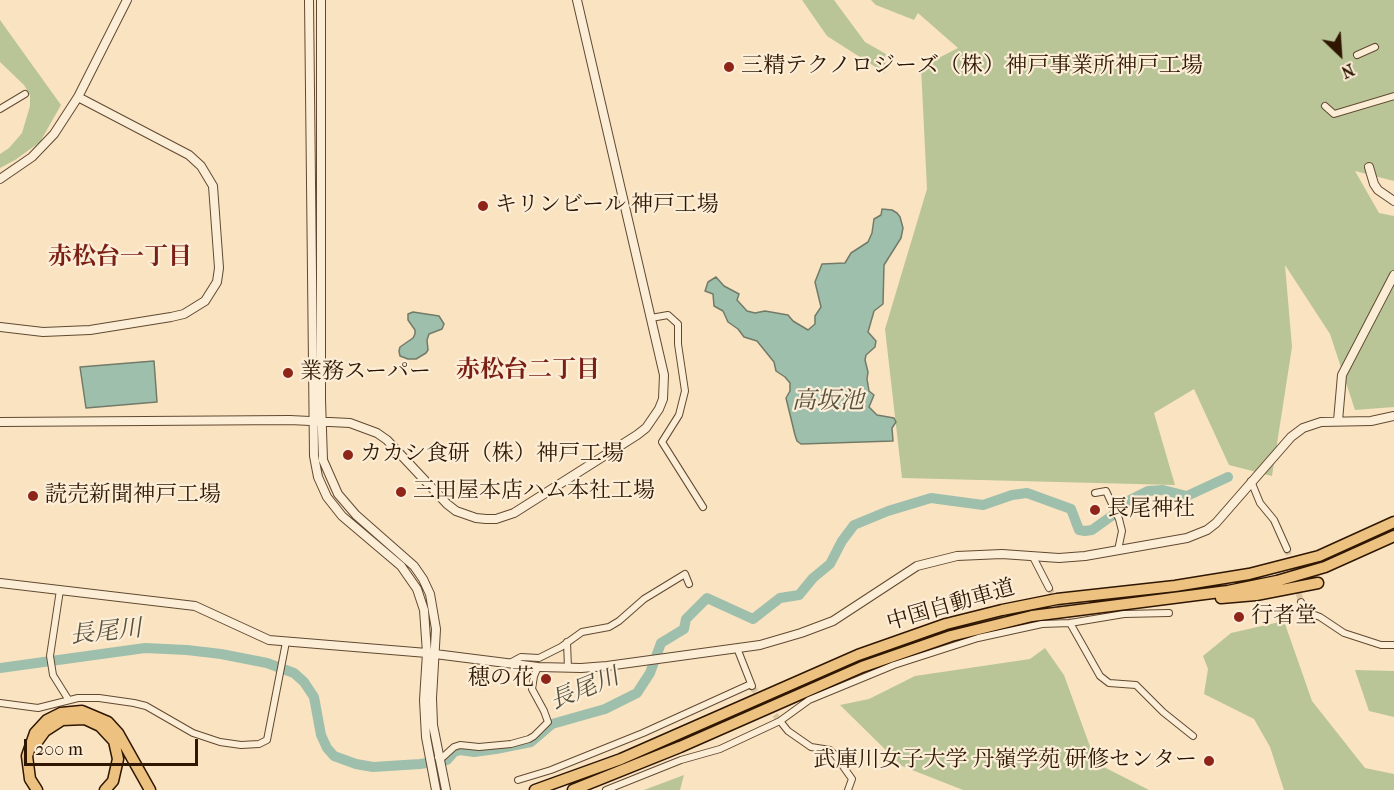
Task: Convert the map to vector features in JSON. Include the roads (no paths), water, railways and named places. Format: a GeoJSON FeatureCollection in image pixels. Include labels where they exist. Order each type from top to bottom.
{"type":"FeatureCollection","features":[{"type":"Feature","properties":{"kind":"highway","name":"中国自動車道"},"geometry":{"type":"LineString","coordinates":[[535,790],[621,759],[848,660],[937,627],[1057,599],[1175,586],[1250,574],[1319,556],[1394,522]]}},
{"type":"Feature","properties":{"kind":"highway","name":"中国自動車道"},"geometry":{"type":"LineString","coordinates":[[573,790],[680,747],[840,676],[922,645],[978,628],[1023,618],[1228,591],[1277,581],[1325,567],[1394,536]]}},
{"type":"Feature","properties":{"kind":"highway"},"geometry":{"type":"LineString","coordinates":[[1150,601],[1256,595],[1318,583]]}},
{"type":"Feature","properties":{"kind":"highway"},"geometry":{"type":"LineString","coordinates":[[37,790],[30,779],[27,756],[35,733],[47,720],[61,713],[82,711],[108,722],[118,733],[150,790]]}},
{"type":"Feature","properties":{"kind":"highway"},"geometry":{"type":"LineString","coordinates":[[44,790],[34,770],[33,757],[38,740],[62,720],[78,718],[100,726],[114,741],[118,759],[116,773],[113,781],[105,790]]}},
{"type":"Feature","properties":{"kind":"street"},"geometry":{"type":"LineString","coordinates":[[0,179],[17,169],[46,145],[78,97],[127,0]]}},
{"type":"Feature","properties":{"kind":"street"},"geometry":{"type":"LineString","coordinates":[[309,0],[317,420]]}},
{"type":"Feature","properties":{"kind":"street"},"geometry":{"type":"LineString","coordinates":[[321,0],[317,420],[314,456],[318,477],[327,497],[342,516],[401,566],[417,589],[424,610],[431,654],[433,725],[446,790]]}},
{"type":"Feature","properties":{"kind":"street"},"geometry":{"type":"LineString","coordinates":[[0,422],[317,420],[350,423],[377,433],[387,440],[456,511],[476,518],[496,519],[523,508],[637,435],[653,419],[663,399],[664,375],[577,0]]}},
{"type":"Feature","properties":{"kind":"street"},"geometry":{"type":"LineString","coordinates":[[1357,55],[1375,47]]}},
{"type":"Feature","properties":{"kind":"street"},"geometry":{"type":"LineString","coordinates":[[0,109],[25,94]]}},
{"type":"Feature","properties":{"kind":"street"},"geometry":{"type":"LineString","coordinates":[[1326,106],[1334,114],[1394,96]]}},
{"type":"Feature","properties":{"kind":"street"},"geometry":{"type":"LineString","coordinates":[[0,327],[43,332],[90,330],[171,317],[184,314],[205,301],[217,282],[219,268],[213,186],[201,166],[189,155],[78,97]]}},
{"type":"Feature","properties":{"kind":"street"},"geometry":{"type":"LineString","coordinates":[[1369,168],[1378,190],[1394,201]]}},
{"type":"Feature","properties":{"kind":"street"},"geometry":{"type":"LineString","coordinates":[[1338,421],[1342,375],[1394,274]]}},
{"type":"Feature","properties":{"kind":"street"},"geometry":{"type":"LineString","coordinates":[[651,318],[668,315],[678,324],[678,344],[685,391],[679,416],[662,442],[703,507]]}},
{"type":"Feature","properties":{"kind":"street"},"geometry":{"type":"LineString","coordinates":[[0,582],[195,606],[269,640],[431,654],[538,667],[607,666],[760,645],[834,621],[917,566],[957,556],[1002,554],[1059,558],[1187,538],[1207,530],[1216,523],[1291,436],[1303,428],[1321,422],[1371,421],[1394,416]]}},
{"type":"Feature","properties":{"kind":"street"},"geometry":{"type":"LineString","coordinates":[[1251,481],[1260,502],[1274,520],[1287,549]]}},
{"type":"Feature","properties":{"kind":"street"},"geometry":{"type":"LineString","coordinates":[[1095,493],[1106,491],[1119,519],[1122,531],[1118,550]]}},
{"type":"Feature","properties":{"kind":"street"},"geometry":{"type":"LineString","coordinates":[[1033,557],[1049,588]]}},
{"type":"Feature","properties":{"kind":"street"},"geometry":{"type":"LineString","coordinates":[[510,663],[521,657],[539,658],[582,632],[609,627],[644,599],[685,574],[689,584]]}},
{"type":"Feature","properties":{"kind":"street"},"geometry":{"type":"LineString","coordinates":[[60,590],[50,656],[53,675],[68,699]]}},
{"type":"Feature","properties":{"kind":"street"},"geometry":{"type":"LineString","coordinates":[[1301,602],[1304,610],[1320,617],[1344,633],[1381,645],[1394,645]]}},
{"type":"Feature","properties":{"kind":"street"},"geometry":{"type":"LineString","coordinates":[[606,790],[681,760],[720,748],[780,721],[809,700],[894,665],[978,638],[1042,624],[1070,623],[1124,614],[1168,613]]}},
{"type":"Feature","properties":{"kind":"street"},"geometry":{"type":"LineString","coordinates":[[1070,623],[1100,676],[1109,683],[1136,685],[1163,712],[1193,736]]}},
{"type":"Feature","properties":{"kind":"street"},"geometry":{"type":"LineString","coordinates":[[0,703],[38,708],[68,699],[99,698],[146,706],[193,733],[220,742],[255,745],[267,740],[286,642]]}},
{"type":"Feature","properties":{"kind":"street"},"geometry":{"type":"LineString","coordinates":[[567,642],[568,668]]}},
{"type":"Feature","properties":{"kind":"street"},"geometry":{"type":"LineString","coordinates":[[518,780],[551,770],[752,686],[737,648]]}},
{"type":"Feature","properties":{"kind":"street"},"geometry":{"type":"LineString","coordinates":[[431,654],[424,699],[426,737],[436,790]]}},
{"type":"Feature","properties":{"kind":"street"},"geometry":{"type":"LineString","coordinates":[[438,757],[443,757],[454,747],[511,744],[534,736],[548,722],[532,689],[538,667]]}},
{"type":"Feature","properties":{"kind":"street"},"geometry":{"type":"LineString","coordinates":[[780,721],[788,731],[811,747],[830,750],[835,755],[852,779],[848,790]]}},
{"type":"Feature","properties":{"kind":"water","name":"高坂池"},"geometry":{"type":"Polygon","coordinates":[[[882,209],[897,213],[903,228],[901,238],[884,265],[883,304],[874,311],[868,332],[876,341],[875,347],[866,355],[865,360],[869,391],[874,395],[869,407],[877,415],[894,418],[896,422],[892,428],[893,441],[801,444],[795,435],[786,398],[790,391],[790,383],[776,371],[774,362],[757,341],[744,337],[728,322],[723,311],[714,306],[713,294],[705,291],[708,282],[716,277],[724,286],[739,294],[737,300],[747,311],[788,315],[808,330],[815,324],[815,316],[821,307],[815,282],[822,264],[845,263],[851,253],[868,242],[874,219],[881,215],[882,209]]]}},
{"type":"Feature","properties":{"kind":"water"},"geometry":{"type":"Polygon","coordinates":[[[413,312],[439,316],[444,324],[442,329],[429,334],[426,353],[416,359],[408,359],[400,356],[399,351],[400,347],[415,334],[408,320],[408,314],[413,312]]]}},
{"type":"Feature","properties":{"kind":"water"},"geometry":{"type":"Polygon","coordinates":[[[154,361],[157,402],[86,408],[80,367],[154,361]]]}},
{"type":"Feature","properties":{"kind":"waterway","name":"長尾川"},"geometry":{"type":"LineString","coordinates":[[0,668],[145,648],[221,654],[267,663],[294,673],[304,682],[314,697],[321,735],[334,756],[373,767],[447,760],[454,752],[460,750],[474,752],[531,742],[552,724],[605,709],[637,693],[650,673],[661,643],[684,629],[686,619],[707,598],[753,619],[780,598],[799,595],[813,578],[830,564],[842,541],[854,525],[888,511],[931,498],[983,505],[1012,495],[1027,493],[1071,509],[1079,530],[1085,531],[1092,530],[1113,515],[1120,505],[1148,491],[1163,490],[1187,496],[1228,477]]}},
{"type":"Feature","properties":{"kind":"tunnel"},"geometry":{"type":"LineString","coordinates":[[1287,549],[1301,602]]}},
{"type":"Feature","properties":{"kind":"tunnel"},"geometry":{"type":"LineString","coordinates":[[1049,588],[1070,623]]}},
{"type":"Feature","properties":{"kind":"tunnel"},"geometry":{"type":"LineString","coordinates":[[752,687],[780,721]]}},
{"type":"Feature","properties":{"kind":"place","name":"三精テクノロジーズ（株）神戸事業所神戸工場"},"geometry":{"type":"Point","coordinates":[729,67]}},
{"type":"Feature","properties":{"kind":"place","name":"キリンビール 神戸工場"},"geometry":{"type":"Point","coordinates":[483,206]}},
{"type":"Feature","properties":{"kind":"place","name":"業務スーパー"},"geometry":{"type":"Point","coordinates":[288,373]}},
{"type":"Feature","properties":{"kind":"place","name":"カカシ食研（株）神戸工場"},"geometry":{"type":"Point","coordinates":[348,455]}},
{"type":"Feature","properties":{"kind":"place","name":"三田屋本店ハム本社工場"},"geometry":{"type":"Point","coordinates":[401,492]}},
{"type":"Feature","properties":{"kind":"place","name":"読売新聞神戸工場"},"geometry":{"type":"Point","coordinates":[33,496]}},
{"type":"Feature","properties":{"kind":"place","name":"長尾神社"},"geometry":{"type":"Point","coordinates":[1095,510]}},
{"type":"Feature","properties":{"kind":"place","name":"行者堂"},"geometry":{"type":"Point","coordinates":[1239,617]}},
{"type":"Feature","properties":{"kind":"place","name":"穂の花"},"geometry":{"type":"Point","coordinates":[546,679]}},
{"type":"Feature","properties":{"kind":"place","name":"武庫川女子大学 丹嶺学苑 研修センター"},"geometry":{"type":"Point","coordinates":[1209,761]}},
{"type":"Feature","properties":{"kind":"district","name":"赤松台一丁目"},"geometry":{"type":"Point","coordinates":[120,258]}},
{"type":"Feature","properties":{"kind":"district","name":"赤松台二丁目"},"geometry":{"type":"Point","coordinates":[528,371]}}]}
